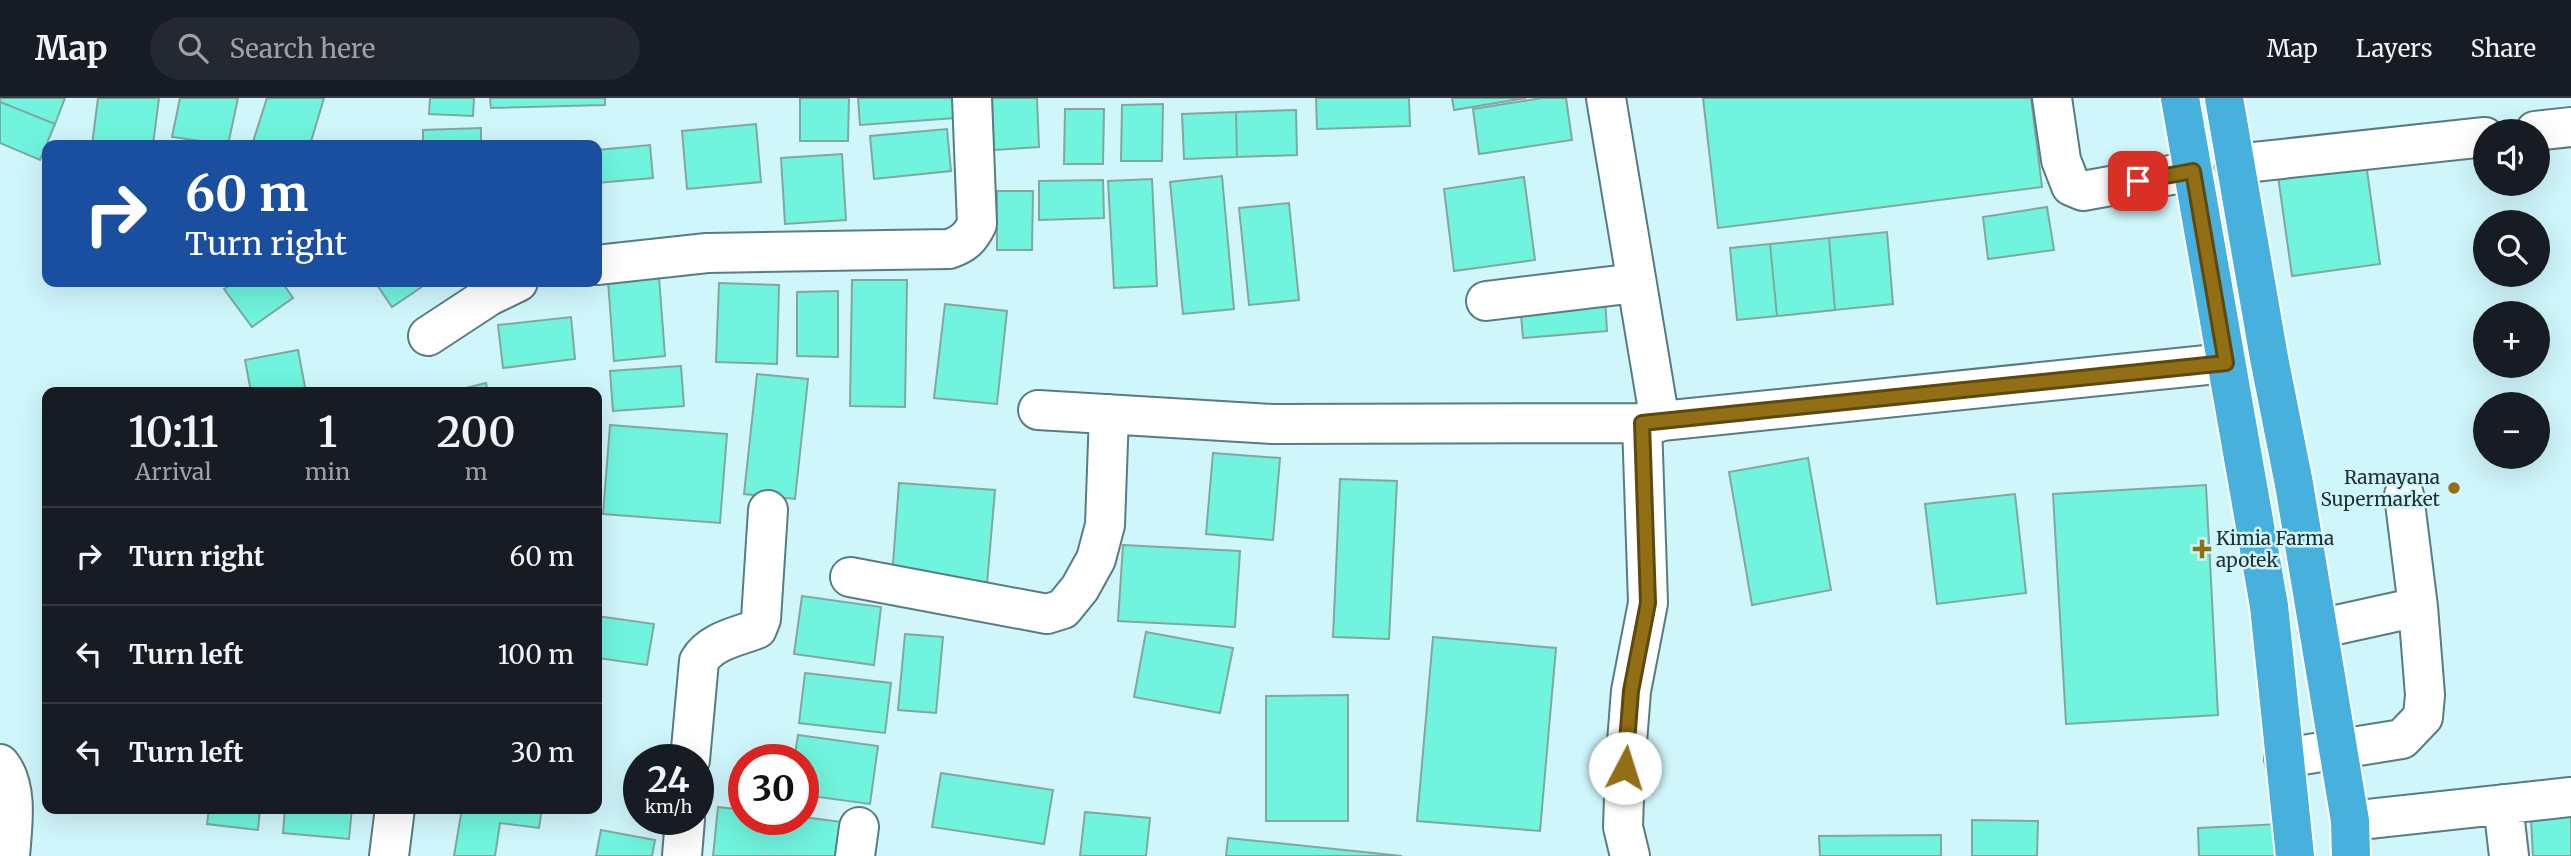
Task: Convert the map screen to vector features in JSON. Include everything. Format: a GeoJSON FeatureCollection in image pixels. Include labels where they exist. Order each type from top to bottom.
{"type":"FeatureCollection","features":[{"type":"Feature","properties":{"kind":"highway"},"geometry":{"type":"LineString","coordinates":[[2180,98],[2269,606],[2295,856]]}},
{"type":"Feature","properties":{"kind":"highway"},"geometry":{"type":"LineString","coordinates":[[2224,98],[2269,358],[2294,484],[2350,838]]}},
{"type":"Feature","properties":{"kind":"street"},"geometry":{"type":"LineString","coordinates":[[602,264],[707,253],[949,249],[963,244],[972,236],[977,224],[972,98]]}},
{"type":"Feature","properties":{"kind":"street"},"geometry":{"type":"LineString","coordinates":[[1606,98],[1636,283],[1651,422],[1648,603],[1631,691],[1626,756],[1623,827],[1630,856]]}},
{"type":"Feature","properties":{"kind":"street"},"geometry":{"type":"LineString","coordinates":[[2052,98],[2061,160],[2071,186],[2083,191],[2193,171]]}},
{"type":"Feature","properties":{"kind":"street"},"geometry":{"type":"LineString","coordinates":[[2550,129],[2571,127]]}},
{"type":"Feature","properties":{"kind":"street"},"geometry":{"type":"LineString","coordinates":[[2235,164],[2473,138]]}},
{"type":"Feature","properties":{"kind":"street"},"geometry":{"type":"LineString","coordinates":[[1486,301],[1636,283]]}},
{"type":"Feature","properties":{"kind":"street"},"geometry":{"type":"LineString","coordinates":[[428,336],[489,296],[508,287]]}},
{"type":"Feature","properties":{"kind":"street"},"geometry":{"type":"LineString","coordinates":[[1038,410],[1273,424],[1651,422],[2226,363]]}},
{"type":"Feature","properties":{"kind":"street"},"geometry":{"type":"LineString","coordinates":[[850,577],[1047,614],[1063,609],[1080,588],[1096,559],[1105,525],[1109,414]]}},
{"type":"Feature","properties":{"kind":"street"},"geometry":{"type":"LineString","coordinates":[[2284,758],[2338,751],[2402,738],[2423,717],[2425,695],[2418,607],[2404,495]]}},
{"type":"Feature","properties":{"kind":"street"},"geometry":{"type":"LineString","coordinates":[[691,744],[699,661],[705,650],[757,629],[761,619],[768,510]]}},
{"type":"Feature","properties":{"kind":"street"},"geometry":{"type":"LineString","coordinates":[[2318,629],[2418,607]]}},
{"type":"Feature","properties":{"kind":"street"},"geometry":{"type":"LineString","coordinates":[[0,764],[9,776],[12,818],[10,856]]}},
{"type":"Feature","properties":{"kind":"street"},"geometry":{"type":"LineString","coordinates":[[2350,838],[2503,804],[2571,797]]}},
{"type":"Feature","properties":{"kind":"street"},"geometry":{"type":"LineString","coordinates":[[2503,804],[2509,856]]}},
{"type":"Feature","properties":{"kind":"street"},"geometry":{"type":"LineString","coordinates":[[389,856],[394,814]]}},
{"type":"Feature","properties":{"kind":"street"},"geometry":{"type":"LineString","coordinates":[[682,856],[684,835]]}},
{"type":"Feature","properties":{"kind":"building"},"geometry":{"type":"Polygon","coordinates":[[[0,98],[65,98],[55,124],[0,102],[0,98]]]}},
{"type":"Feature","properties":{"kind":"building"},"geometry":{"type":"Polygon","coordinates":[[[98,98],[159,98],[154,140],[93,140],[98,98]]]}},
{"type":"Feature","properties":{"kind":"building"},"geometry":{"type":"Polygon","coordinates":[[[180,98],[238,98],[229,140],[172,137],[180,98]]]}},
{"type":"Feature","properties":{"kind":"building"},"geometry":{"type":"Polygon","coordinates":[[[267,98],[324,98],[311,140],[254,140],[267,98]]]}},
{"type":"Feature","properties":{"kind":"building"},"geometry":{"type":"Polygon","coordinates":[[[430,98],[474,98],[473,116],[429,114],[430,98]]]}},
{"type":"Feature","properties":{"kind":"building"},"geometry":{"type":"Polygon","coordinates":[[[490,98],[605,98],[605,105],[491,108],[490,98]]]}},
{"type":"Feature","properties":{"kind":"building"},"geometry":{"type":"Polygon","coordinates":[[[800,98],[849,98],[848,141],[800,141],[800,98]]]}},
{"type":"Feature","properties":{"kind":"building"},"geometry":{"type":"Polygon","coordinates":[[[858,98],[953,98],[955,118],[860,125],[858,98]]]}},
{"type":"Feature","properties":{"kind":"building"},"geometry":{"type":"Polygon","coordinates":[[[992,98],[1037,98],[1039,147],[994,150],[992,98]]]}},
{"type":"Feature","properties":{"kind":"building"},"geometry":{"type":"Polygon","coordinates":[[[1316,98],[1409,98],[1410,126],[1317,129],[1316,98]]]}},
{"type":"Feature","properties":{"kind":"building"},"geometry":{"type":"Polygon","coordinates":[[[1452,98],[1526,98],[1454,110],[1452,98]]]}},
{"type":"Feature","properties":{"kind":"building"},"geometry":{"type":"Polygon","coordinates":[[[1542,98],[1566,98],[1572,140],[1479,154],[1473,109],[1542,98]]]}},
{"type":"Feature","properties":{"kind":"building"},"geometry":{"type":"Polygon","coordinates":[[[1703,98],[2031,98],[2042,187],[1718,228],[1703,98]]]}},
{"type":"Feature","properties":{"kind":"building"},"geometry":{"type":"Polygon","coordinates":[[[0,102],[55,124],[48,140],[42,140],[40,160],[0,143],[0,102]]]}},
{"type":"Feature","properties":{"kind":"building"},"geometry":{"type":"Polygon","coordinates":[[[1163,104],[1162,161],[1121,161],[1122,105],[1163,104]]]}},
{"type":"Feature","properties":{"kind":"building"},"geometry":{"type":"Polygon","coordinates":[[[1065,109],[1104,109],[1103,164],[1064,164],[1065,109]]]}},
{"type":"Feature","properties":{"kind":"building"},"geometry":{"type":"Polygon","coordinates":[[[1296,110],[1297,155],[1237,157],[1236,112],[1296,110]]]}},
{"type":"Feature","properties":{"kind":"building"},"geometry":{"type":"Polygon","coordinates":[[[1236,112],[1237,157],[1184,159],[1182,114],[1236,112]]]}},
{"type":"Feature","properties":{"kind":"building"},"geometry":{"type":"Polygon","coordinates":[[[756,124],[761,182],[687,189],[682,131],[756,124]]]}},
{"type":"Feature","properties":{"kind":"building"},"geometry":{"type":"Polygon","coordinates":[[[481,128],[481,140],[423,140],[423,130],[481,128]]]}},
{"type":"Feature","properties":{"kind":"building"},"geometry":{"type":"Polygon","coordinates":[[[947,129],[951,171],[874,179],[870,136],[947,129]]]}},
{"type":"Feature","properties":{"kind":"building"},"geometry":{"type":"Polygon","coordinates":[[[650,145],[653,178],[602,183],[602,150],[650,145]]]}},
{"type":"Feature","properties":{"kind":"building"},"geometry":{"type":"Polygon","coordinates":[[[842,154],[846,220],[785,224],[781,158],[842,154]]]}},
{"type":"Feature","properties":{"kind":"building"},"geometry":{"type":"Polygon","coordinates":[[[2366,163],[2380,264],[2292,276],[2278,176],[2366,163]]]}},
{"type":"Feature","properties":{"kind":"building"},"geometry":{"type":"Polygon","coordinates":[[[1222,176],[1234,309],[1183,314],[1170,182],[1222,176]]]}},
{"type":"Feature","properties":{"kind":"building"},"geometry":{"type":"Polygon","coordinates":[[[1524,177],[1535,260],[1454,271],[1444,189],[1524,177]]]}},
{"type":"Feature","properties":{"kind":"building"},"geometry":{"type":"Polygon","coordinates":[[[1152,179],[1157,286],[1114,288],[1108,181],[1152,179]]]}},
{"type":"Feature","properties":{"kind":"building"},"geometry":{"type":"Polygon","coordinates":[[[1103,180],[1104,218],[1039,220],[1039,181],[1103,180]]]}},
{"type":"Feature","properties":{"kind":"building"},"geometry":{"type":"Polygon","coordinates":[[[997,191],[1033,191],[1032,250],[997,250],[997,191]]]}},
{"type":"Feature","properties":{"kind":"building"},"geometry":{"type":"Polygon","coordinates":[[[1289,203],[1299,300],[1249,305],[1239,208],[1289,203]]]}},
{"type":"Feature","properties":{"kind":"building"},"geometry":{"type":"Polygon","coordinates":[[[2047,207],[2054,250],[1988,259],[1983,217],[2047,207]]]}},
{"type":"Feature","properties":{"kind":"building"},"geometry":{"type":"Polygon","coordinates":[[[1887,232],[1893,304],[1835,310],[1829,238],[1887,232]]]}},
{"type":"Feature","properties":{"kind":"building"},"geometry":{"type":"Polygon","coordinates":[[[1829,238],[1835,310],[1777,316],[1770,244],[1829,238]]]}},
{"type":"Feature","properties":{"kind":"building"},"geometry":{"type":"Polygon","coordinates":[[[1770,244],[1777,316],[1737,320],[1730,248],[1770,244]]]}},
{"type":"Feature","properties":{"kind":"building"},"geometry":{"type":"Polygon","coordinates":[[[659,277],[665,356],[614,361],[608,281],[659,277]]]}},
{"type":"Feature","properties":{"kind":"building"},"geometry":{"type":"Polygon","coordinates":[[[852,280],[907,280],[905,407],[850,406],[852,280]]]}},
{"type":"Feature","properties":{"kind":"building"},"geometry":{"type":"Polygon","coordinates":[[[719,283],[779,285],[777,364],[716,362],[719,283]]]}},
{"type":"Feature","properties":{"kind":"building"},"geometry":{"type":"Polygon","coordinates":[[[285,287],[293,298],[252,327],[224,289],[285,287]]]}},
{"type":"Feature","properties":{"kind":"building"},"geometry":{"type":"Polygon","coordinates":[[[378,287],[422,287],[392,307],[378,287]]]}},
{"type":"Feature","properties":{"kind":"building"},"geometry":{"type":"Polygon","coordinates":[[[838,291],[838,357],[797,356],[797,292],[838,291]]]}},
{"type":"Feature","properties":{"kind":"building"},"geometry":{"type":"Polygon","coordinates":[[[1605,296],[1607,331],[1523,338],[1520,303],[1605,296]]]}},
{"type":"Feature","properties":{"kind":"building"},"geometry":{"type":"Polygon","coordinates":[[[945,304],[1007,311],[997,404],[934,398],[945,304]]]}},
{"type":"Feature","properties":{"kind":"building"},"geometry":{"type":"Polygon","coordinates":[[[571,317],[575,359],[503,368],[498,325],[571,317]]]}},
{"type":"Feature","properties":{"kind":"building"},"geometry":{"type":"Polygon","coordinates":[[[298,350],[305,387],[250,387],[245,360],[298,350]]]}},
{"type":"Feature","properties":{"kind":"building"},"geometry":{"type":"Polygon","coordinates":[[[681,366],[684,406],[613,411],[610,371],[681,366]]]}},
{"type":"Feature","properties":{"kind":"building"},"geometry":{"type":"Polygon","coordinates":[[[757,374],[808,379],[795,499],[744,494],[757,374]]]}},
{"type":"Feature","properties":{"kind":"building"},"geometry":{"type":"Polygon","coordinates":[[[486,383],[487,387],[470,387],[486,383]]]}},
{"type":"Feature","properties":{"kind":"building"},"geometry":{"type":"Polygon","coordinates":[[[610,425],[727,434],[720,523],[603,514],[610,425]]]}},
{"type":"Feature","properties":{"kind":"building"},"geometry":{"type":"Polygon","coordinates":[[[1213,453],[1280,458],[1273,540],[1206,534],[1213,453]]]}},
{"type":"Feature","properties":{"kind":"building"},"geometry":{"type":"Polygon","coordinates":[[[1808,458],[1831,590],[1752,605],[1729,472],[1808,458]]]}},
{"type":"Feature","properties":{"kind":"building"},"geometry":{"type":"Polygon","coordinates":[[[1340,479],[1397,481],[1389,639],[1333,637],[1340,479]]]}},
{"type":"Feature","properties":{"kind":"building"},"geometry":{"type":"Polygon","coordinates":[[[899,483],[995,490],[987,584],[892,577],[899,483]]]}},
{"type":"Feature","properties":{"kind":"building"},"geometry":{"type":"Polygon","coordinates":[[[2206,485],[2218,715],[2066,724],[2053,494],[2206,485]]]}},
{"type":"Feature","properties":{"kind":"building"},"geometry":{"type":"Polygon","coordinates":[[[2015,494],[2026,593],[1937,604],[1925,504],[2015,494]]]}},
{"type":"Feature","properties":{"kind":"building"},"geometry":{"type":"Polygon","coordinates":[[[1123,545],[1240,551],[1235,627],[1118,621],[1123,545]]]}},
{"type":"Feature","properties":{"kind":"building"},"geometry":{"type":"Polygon","coordinates":[[[802,596],[881,607],[874,665],[794,654],[802,596]]]}},
{"type":"Feature","properties":{"kind":"building"},"geometry":{"type":"Polygon","coordinates":[[[602,617],[654,624],[647,665],[602,659],[602,617]]]}},
{"type":"Feature","properties":{"kind":"building"},"geometry":{"type":"Polygon","coordinates":[[[1146,632],[1233,648],[1220,713],[1134,697],[1146,632]]]}},
{"type":"Feature","properties":{"kind":"building"},"geometry":{"type":"Polygon","coordinates":[[[905,634],[943,637],[936,713],[898,710],[905,634]]]}},
{"type":"Feature","properties":{"kind":"building"},"geometry":{"type":"Polygon","coordinates":[[[1433,637],[1556,648],[1540,831],[1417,821],[1433,637]]]}},
{"type":"Feature","properties":{"kind":"building"},"geometry":{"type":"Polygon","coordinates":[[[805,673],[891,683],[885,733],[799,723],[805,673]]]}},
{"type":"Feature","properties":{"kind":"building"},"geometry":{"type":"Polygon","coordinates":[[[1348,695],[1348,821],[1266,821],[1266,696],[1348,695]]]}},
{"type":"Feature","properties":{"kind":"building"},"geometry":{"type":"Polygon","coordinates":[[[798,735],[878,746],[870,804],[819,797],[819,744],[797,744],[798,735]]]}},
{"type":"Feature","properties":{"kind":"building"},"geometry":{"type":"Polygon","coordinates":[[[941,773],[1053,790],[1044,844],[932,827],[941,773]]]}},
{"type":"Feature","properties":{"kind":"building"},"geometry":{"type":"Polygon","coordinates":[[[718,807],[728,808],[728,835],[819,835],[819,819],[842,822],[838,856],[713,856],[718,807]]]}},
{"type":"Feature","properties":{"kind":"building"},"geometry":{"type":"Polygon","coordinates":[[[1085,812],[1150,818],[1146,856],[1080,856],[1085,812]]]}},
{"type":"Feature","properties":{"kind":"building"},"geometry":{"type":"Polygon","coordinates":[[[208,814],[259,814],[258,830],[207,824],[208,814]]]}},
{"type":"Feature","properties":{"kind":"building"},"geometry":{"type":"Polygon","coordinates":[[[285,814],[351,814],[349,839],[283,833],[285,814]]]}},
{"type":"Feature","properties":{"kind":"building"},"geometry":{"type":"Polygon","coordinates":[[[461,814],[541,814],[539,828],[500,823],[495,856],[454,856],[461,814]]]}},
{"type":"Feature","properties":{"kind":"building"},"geometry":{"type":"Polygon","coordinates":[[[2571,816],[2571,856],[2533,856],[2531,818],[2571,816]]]}},
{"type":"Feature","properties":{"kind":"building"},"geometry":{"type":"Polygon","coordinates":[[[1972,820],[2038,821],[2037,856],[1972,856],[1972,820]]]}},
{"type":"Feature","properties":{"kind":"building"},"geometry":{"type":"Polygon","coordinates":[[[2281,824],[2283,856],[2199,856],[2198,828],[2281,824]]]}},
{"type":"Feature","properties":{"kind":"building"},"geometry":{"type":"Polygon","coordinates":[[[601,830],[655,840],[652,856],[596,856],[601,830]]]}},
{"type":"Feature","properties":{"kind":"building"},"geometry":{"type":"Polygon","coordinates":[[[1941,835],[1941,856],[1820,856],[1819,836],[1941,835]]]}},
{"type":"Feature","properties":{"kind":"building"},"geometry":{"type":"Polygon","coordinates":[[[1228,838],[1402,856],[1226,856],[1228,838]]]}},
{"type":"Feature","properties":{"kind":"place","name":"Ramayana Supermarket"},"geometry":{"type":"Point","coordinates":[2454,488]}},
{"type":"Feature","properties":{"kind":"place","name":"Kimia Farma apotek"},"geometry":{"type":"Point","coordinates":[2202,549]}},
{"type":"Feature","properties":{"kind":"route"},"geometry":{"type":"LineString","coordinates":[[1625,768],[1631,691],[1648,603],[1642,423],[2226,363],[2193,171],[2138,181]]}}]}
